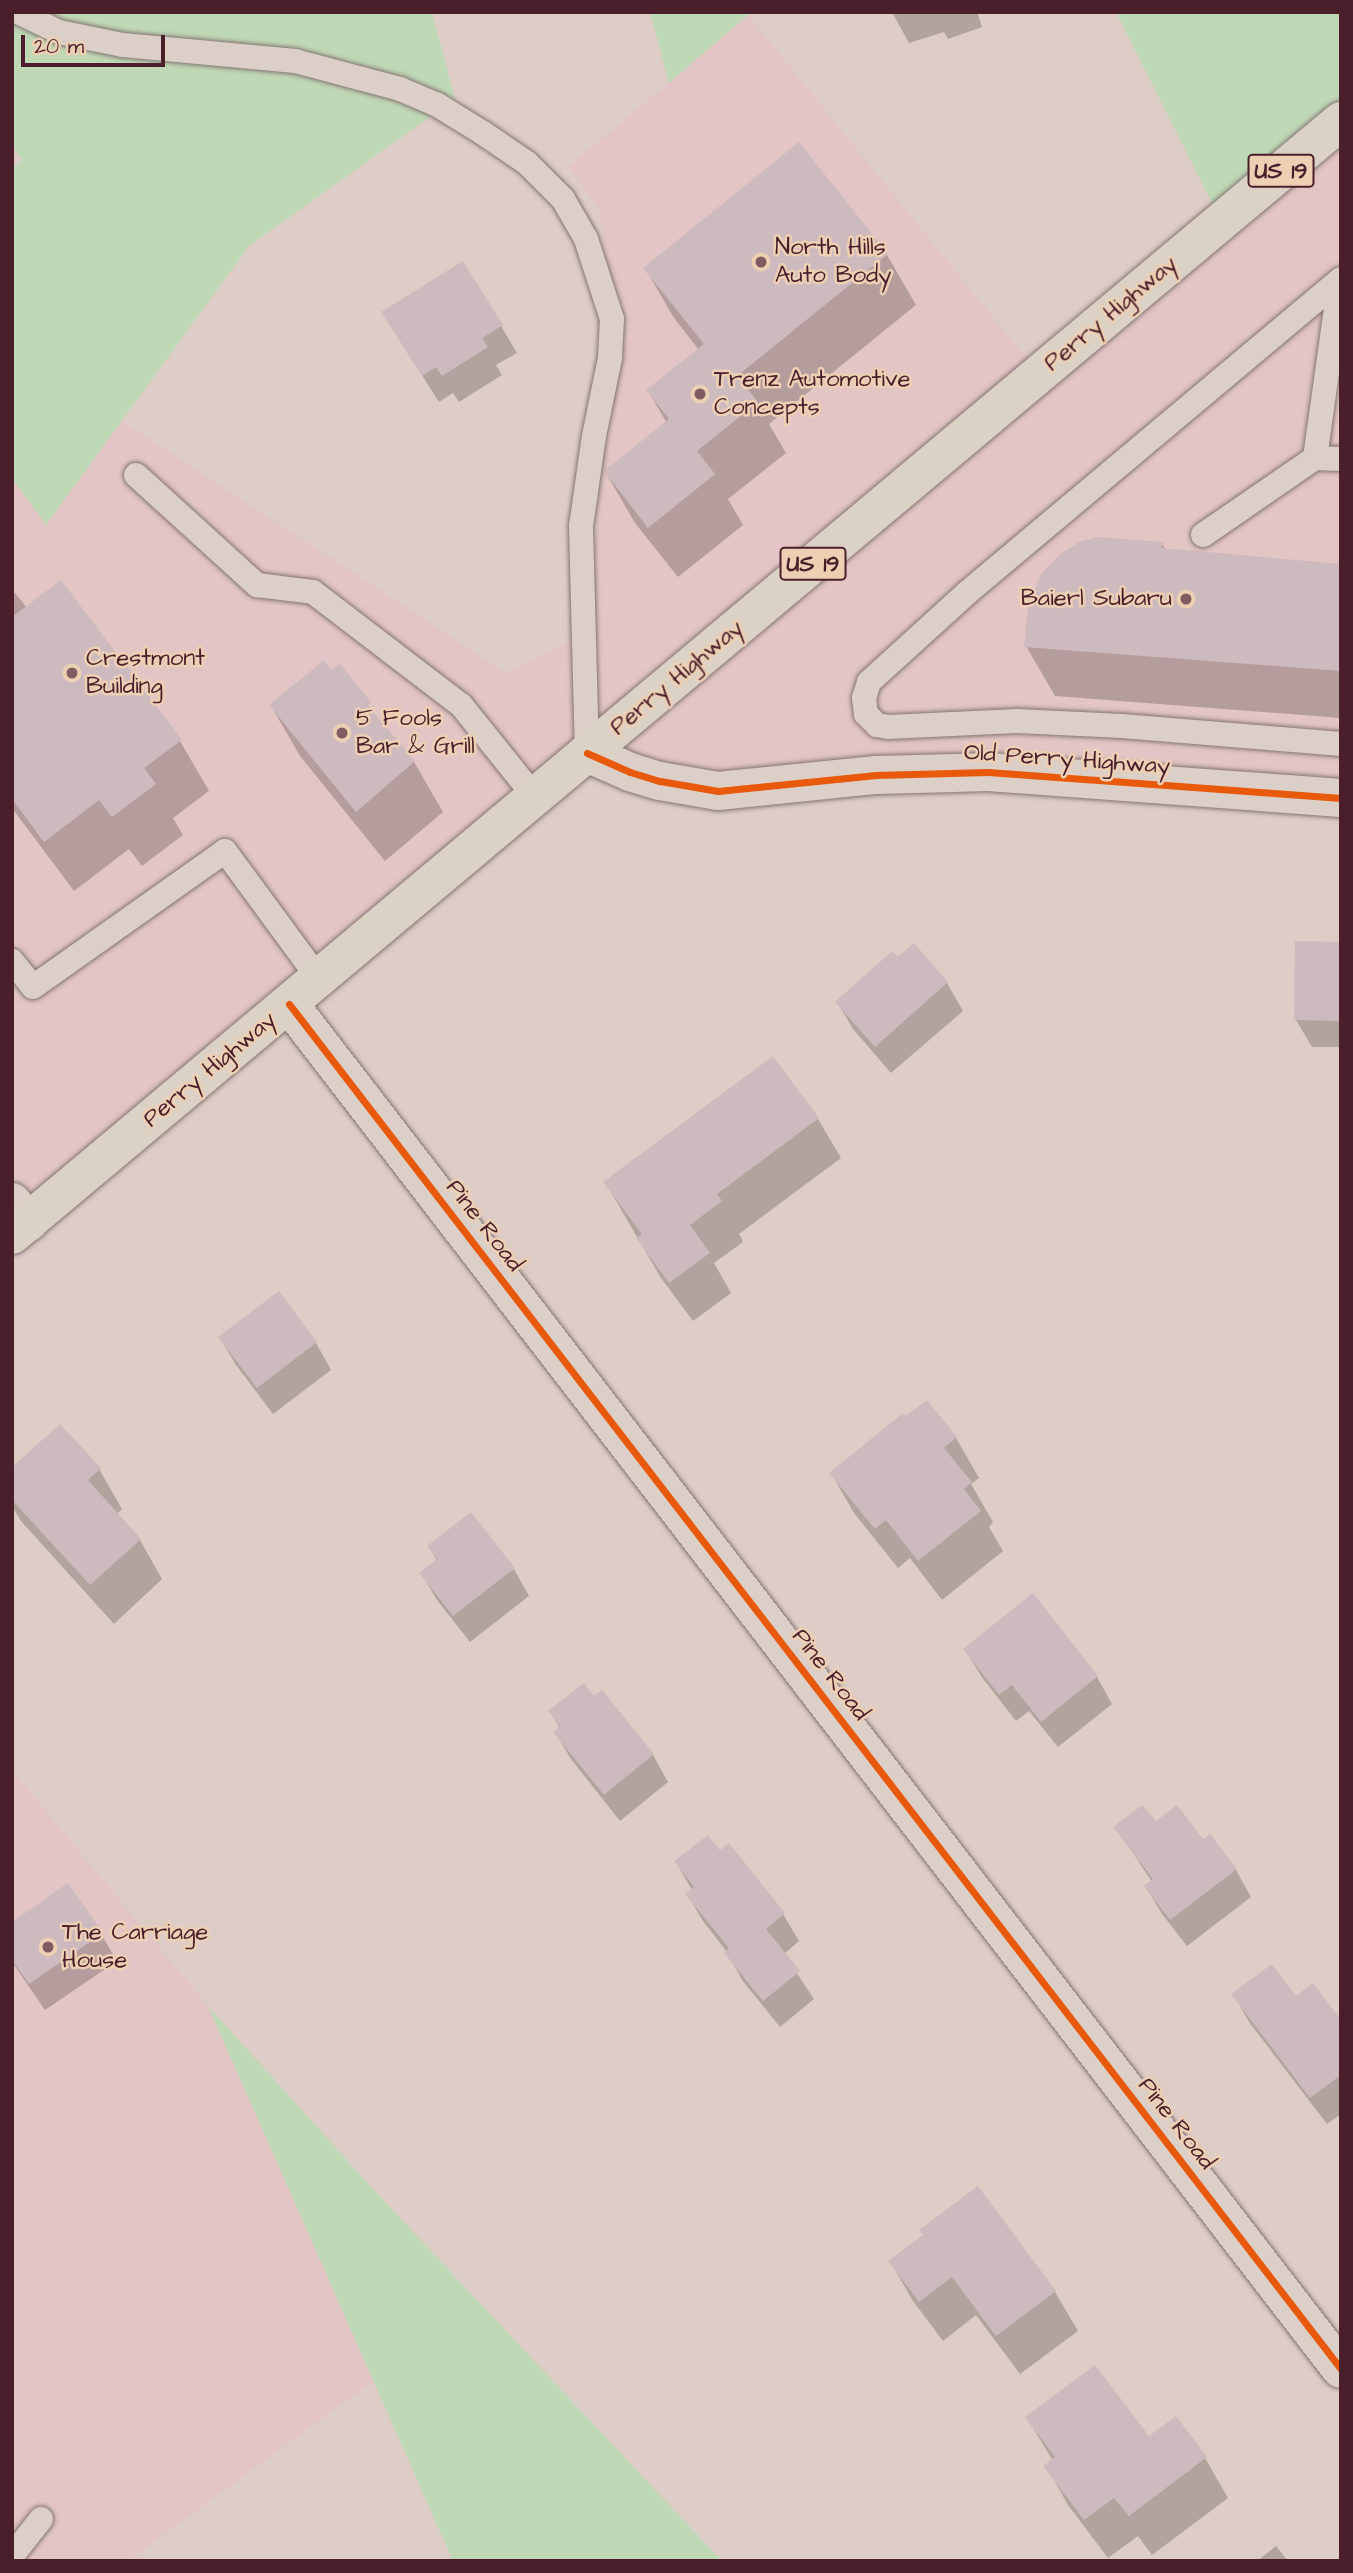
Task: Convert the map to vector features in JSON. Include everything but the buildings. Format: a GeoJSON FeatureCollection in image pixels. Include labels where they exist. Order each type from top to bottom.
{"type":"FeatureCollection","features":[{"type":"Feature","properties":{"kind":"main road","name":"Perry Highway"},"geometry":{"type":"LineString","coordinates":[[17,1220],[289,1004],[1341,121]]}},
{"type":"Feature","properties":{"kind":"street","name":"Old Perry Highway"},"geometry":{"type":"LineString","coordinates":[[587,753],[630,772],[660,781],[718,791],[876,775],[974,771],[1341,798]]}},
{"type":"Feature","properties":{"kind":"street","name":"Pine Road"},"geometry":{"type":"LineString","coordinates":[[289,1004],[1341,2369]]}},
{"type":"Feature","properties":{"kind":"lane"},"geometry":{"type":"LineString","coordinates":[[19,12],[59,33],[123,45],[295,61],[400,89],[436,104],[483,133],[527,163],[564,199],[586,239],[611,319],[610,358],[594,436],[581,526],[587,753]]}},
{"type":"Feature","properties":{"kind":"lane"},"geometry":{"type":"LineString","coordinates":[[1315,458],[1340,280]]}},
{"type":"Feature","properties":{"kind":"lane"},"geometry":{"type":"LineString","coordinates":[[1340,280],[968,592],[869,682],[866,689],[866,714],[877,725],[1017,721],[1122,726],[1341,744]]}},
{"type":"Feature","properties":{"kind":"lane"},"geometry":{"type":"LineString","coordinates":[[1203,535],[1315,458],[1341,458]]}},
{"type":"Feature","properties":{"kind":"lane"},"geometry":{"type":"LineString","coordinates":[[136,475],[257,585],[313,592],[461,705],[535,797]]}},
{"type":"Feature","properties":{"kind":"lane"},"geometry":{"type":"LineString","coordinates":[[12,961],[33,987],[225,851],[319,979]]}},
{"type":"Feature","properties":{"kind":"lane"},"geometry":{"type":"LineString","coordinates":[[12,2556],[41,2519]]}},
{"type":"Feature","properties":{"kind":"shaded area"},"geometry":{"type":"Polygon","coordinates":[[[749,16],[1039,374],[1341,121],[1341,798],[988,772],[749,789],[587,753],[12,1235],[12,478],[46,525],[122,421],[508,674],[590,628],[612,319],[600,211],[568,167],[749,16]]]}},
{"type":"Feature","properties":{"kind":"shaded area"},"geometry":{"type":"Polygon","coordinates":[[[12,1770],[208,2006],[373,2381],[128,2561],[12,2561],[12,1770]]]}},
{"type":"Feature","properties":{"kind":"green space"},"geometry":{"type":"Polygon","coordinates":[[[12,12],[432,12],[455,99],[249,246],[46,525],[12,478],[12,169],[22,159],[12,147],[12,12]]]}},
{"type":"Feature","properties":{"kind":"green space"},"geometry":{"type":"Polygon","coordinates":[[[650,12],[751,12],[669,83],[650,12]]]}},
{"type":"Feature","properties":{"kind":"green space"},"geometry":{"type":"Polygon","coordinates":[[[1116,12],[1341,12],[1341,121],[1221,221],[1116,12]]]}},
{"type":"Feature","properties":{"kind":"green space"},"geometry":{"type":"Polygon","coordinates":[[[208,2006],[372,2188],[722,2561],[453,2561],[208,2006]]]}},
{"type":"Feature","properties":{"kind":"cycle path"},"geometry":{"type":"LineString","coordinates":[[587,753],[630,772],[660,781],[718,791],[876,775],[988,772],[1341,798]]}},
{"type":"Feature","properties":{"kind":"cycle path"},"geometry":{"type":"LineString","coordinates":[[289,1004],[1341,2369]]}},
{"type":"Feature","properties":{"kind":"place","name":"North Hills Auto Body"},"geometry":{"type":"Point","coordinates":[761,262]}},
{"type":"Feature","properties":{"kind":"place","name":"Trenz Automotive Concepts"},"geometry":{"type":"Point","coordinates":[700,394]}},
{"type":"Feature","properties":{"kind":"place","name":"Baierl Subaru"},"geometry":{"type":"Point","coordinates":[1186,599]}},
{"type":"Feature","properties":{"kind":"place","name":"Crestmont Building"},"geometry":{"type":"Point","coordinates":[72,673]}},
{"type":"Feature","properties":{"kind":"place","name":"5 Fools Bar & Grill"},"geometry":{"type":"Point","coordinates":[342,733]}},
{"type":"Feature","properties":{"kind":"place","name":"The Carriage House"},"geometry":{"type":"Point","coordinates":[48,1947]}}]}
